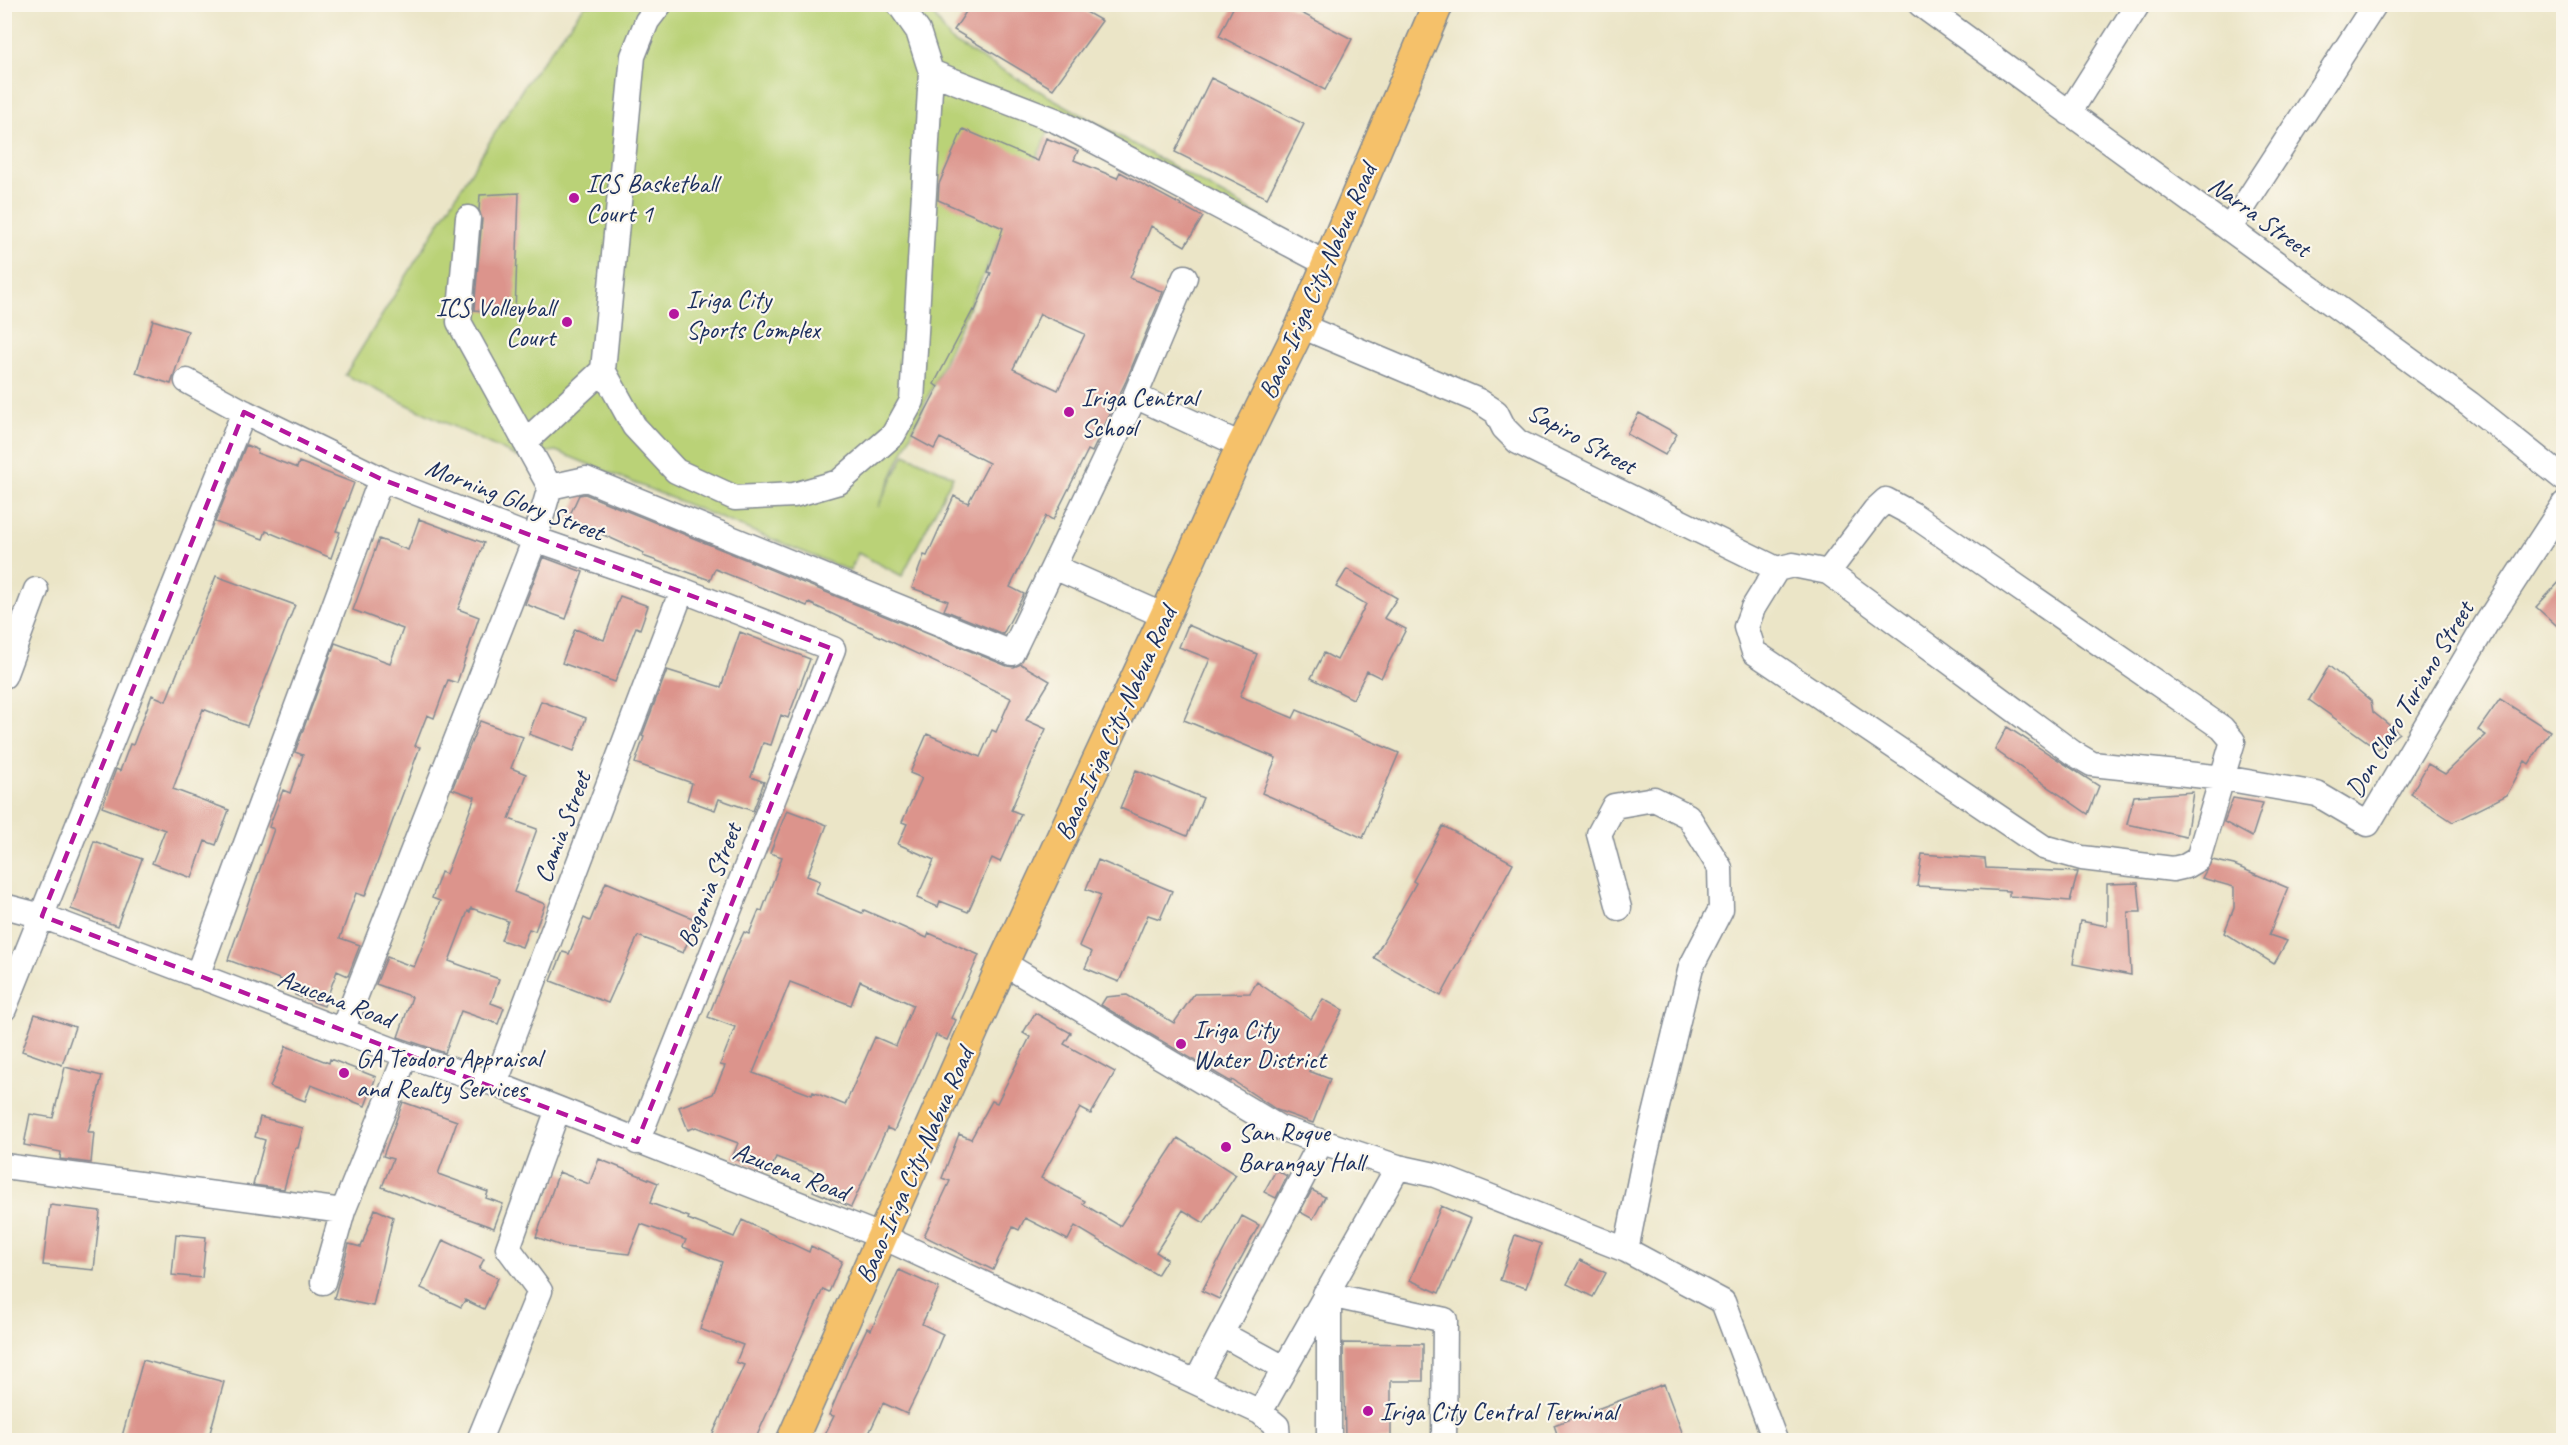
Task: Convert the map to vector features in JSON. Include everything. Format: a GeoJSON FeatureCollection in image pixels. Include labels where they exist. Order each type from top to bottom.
{"type":"FeatureCollection","features":[{"type":"Feature","properties":{"kind":"main road","name":"Baao-Iriga City-Nabua Road"},"geometry":{"type":"LineString","coordinates":[[792,1440],[1003,963],[1165,616],[1241,445],[1301,326],[1438,4]]}},
{"type":"Feature","properties":{"kind":"street"},"geometry":{"type":"LineString","coordinates":[[660,4],[647,21],[633,56],[603,370],[634,426],[676,471],[735,498],[794,495],[839,482],[893,435],[912,401],[931,72],[918,31],[899,4]]}},
{"type":"Feature","properties":{"kind":"street","name":"Narra Street"},"geometry":{"type":"LineString","coordinates":[[1920,4],[2470,404],[2564,479]]}},
{"type":"Feature","properties":{"kind":"street"},"geometry":{"type":"LineString","coordinates":[[2069,113],[2138,4]]}},
{"type":"Feature","properties":{"kind":"street"},"geometry":{"type":"LineString","coordinates":[[2229,229],[2375,4]]}},
{"type":"Feature","properties":{"kind":"street"},"geometry":{"type":"LineString","coordinates":[[931,72],[1057,121],[1327,264]]}},
{"type":"Feature","properties":{"kind":"street"},"geometry":{"type":"LineString","coordinates":[[342,1030],[535,539],[550,487],[459,322],[468,218]]}},
{"type":"Feature","properties":{"kind":"street"},"geometry":{"type":"LineString","coordinates":[[550,487],[586,478],[1012,653],[1135,396],[1185,277]]}},
{"type":"Feature","properties":{"kind":"street","name":"Sapiro Street"},"geometry":{"type":"LineString","coordinates":[[1301,326],[1479,401],[1496,412],[1504,428],[1518,442],[1777,569]]}},
{"type":"Feature","properties":{"kind":"street"},"geometry":{"type":"LineString","coordinates":[[525,442],[603,370]]}},
{"type":"Feature","properties":{"kind":"street","name":"Morning Glory Street"},"geometry":{"type":"LineString","coordinates":[[187,381],[244,412],[381,479],[535,539],[682,590],[833,649]]}},
{"type":"Feature","properties":{"kind":"street"},"geometry":{"type":"LineString","coordinates":[[1135,396],[1241,445]]}},
{"type":"Feature","properties":{"kind":"street"},"geometry":{"type":"LineString","coordinates":[[4,1009],[244,412]]}},
{"type":"Feature","properties":{"kind":"street"},"geometry":{"type":"LineString","coordinates":[[197,976],[381,479]]}},
{"type":"Feature","properties":{"kind":"street"},"geometry":{"type":"LineString","coordinates":[[1828,572],[1875,510],[1886,500],[1912,514],[2222,728],[2233,741],[2224,778],[2198,859],[2186,866],[2173,869],[2144,867],[2082,858],[2043,847],[1754,652],[1746,627],[1753,608],[1777,569],[1793,564],[1828,572],[2073,753],[2092,764],[2224,778]]}},
{"type":"Feature","properties":{"kind":"street","name":"Don Claro Turiano Street"},"geometry":{"type":"LineString","coordinates":[[2224,778],[2317,794],[2368,824],[2486,624],[2564,504]]}},
{"type":"Feature","properties":{"kind":"street"},"geometry":{"type":"LineString","coordinates":[[1054,567],[1165,616]]}},
{"type":"Feature","properties":{"kind":"street"},"geometry":{"type":"LineString","coordinates":[[4,676],[36,590]]}},
{"type":"Feature","properties":{"kind":"street","name":"Camia Street"},"geometry":{"type":"LineString","coordinates":[[495,1084],[682,590]]}},
{"type":"Feature","properties":{"kind":"street","name":"Begonia Street"},"geometry":{"type":"LineString","coordinates":[[637,1142],[833,649]]}},
{"type":"Feature","properties":{"kind":"street"},"geometry":{"type":"LineString","coordinates":[[1619,908],[1599,834],[1614,806],[1654,799],[1688,816],[1720,868],[1721,909],[1691,967],[1644,1160],[1626,1250]]}},
{"type":"Feature","properties":{"kind":"street","name":"Azucena Road"},"geometry":{"type":"LineString","coordinates":[[4,906],[42,916],[406,1055],[495,1084],[637,1142],[883,1237],[1260,1412]]}},
{"type":"Feature","properties":{"kind":"street"},"geometry":{"type":"LineString","coordinates":[[1003,963],[1280,1128],[1398,1167],[1436,1175],[1626,1250],[1723,1302],[1775,1440]]}},
{"type":"Feature","properties":{"kind":"street"},"geometry":{"type":"LineString","coordinates":[[323,1282],[343,1211],[406,1055]]}},
{"type":"Feature","properties":{"kind":"street"},"geometry":{"type":"LineString","coordinates":[[479,1440],[540,1291],[508,1248],[558,1110]]}},
{"type":"Feature","properties":{"kind":"street"},"geometry":{"type":"LineString","coordinates":[[1196,1382],[1322,1142]]}},
{"type":"Feature","properties":{"kind":"street"},"geometry":{"type":"LineString","coordinates":[[4,1166],[343,1211]]}},
{"type":"Feature","properties":{"kind":"street"},"geometry":{"type":"LineString","coordinates":[[1278,1440],[1278,1426],[1260,1412],[1398,1167]]}},
{"type":"Feature","properties":{"kind":"street"},"geometry":{"type":"LineString","coordinates":[[1327,1294],[1329,1440]]}},
{"type":"Feature","properties":{"kind":"street"},"geometry":{"type":"LineString","coordinates":[[1327,1294],[1445,1320],[1444,1440]]}},
{"type":"Feature","properties":{"kind":"street"},"geometry":{"type":"LineString","coordinates":[[1222,1334],[1284,1368]]}},
{"type":"Feature","properties":{"kind":"highlighted area"},"geometry":{"type":"Polygon","coordinates":[[[244,412],[381,479],[833,649],[637,1142],[42,916],[244,412]]]}},
{"type":"Feature","properties":{"kind":"green space","name":"Iriga City Sports Complex"},"geometry":{"type":"Polygon","coordinates":[[[585,5],[927,5],[951,41],[1294,235],[1051,126],[878,507],[905,454],[953,476],[902,576],[858,553],[850,571],[556,451],[517,457],[345,375],[526,83],[585,5]]]}},
{"type":"Feature","properties":{"kind":"building"},"geometry":{"type":"Polygon","coordinates":[[[971,4],[1072,4],[1102,21],[1053,89],[954,30],[971,4]]]}},
{"type":"Feature","properties":{"kind":"building"},"geometry":{"type":"Polygon","coordinates":[[[1235,4],[1284,4],[1352,39],[1325,90],[1219,36],[1235,4]]]}},
{"type":"Feature","properties":{"kind":"building"},"geometry":{"type":"Polygon","coordinates":[[[1211,78],[1304,124],[1267,198],[1175,152],[1211,78]]]}},
{"type":"Feature","properties":{"kind":"building"},"geometry":{"type":"Polygon","coordinates":[[[963,129],[1038,161],[1046,138],[1078,151],[1074,160],[1117,178],[1120,172],[1203,217],[1185,246],[1151,226],[1130,278],[1163,292],[1126,381],[1092,452],[1088,450],[1053,520],[1046,516],[1010,587],[1024,594],[1003,634],[944,610],[948,601],[912,588],[924,555],[927,556],[954,496],[968,503],[989,463],[940,438],[934,449],[912,437],[938,387],[934,384],[973,310],[975,311],[991,273],[988,272],[1003,228],[938,200],[939,184],[963,129]],[[1040,314],[1013,369],[1058,390],[1085,334],[1040,314]]]}},
{"type":"Feature","properties":{"kind":"building"},"geometry":{"type":"Polygon","coordinates":[[[519,193],[515,314],[474,310],[482,219],[479,210],[480,195],[519,193]]]}},
{"type":"Feature","properties":{"kind":"building"},"geometry":{"type":"Polygon","coordinates":[[[153,320],[188,331],[171,384],[136,373],[153,320]]]}},
{"type":"Feature","properties":{"kind":"building"},"geometry":{"type":"Polygon","coordinates":[[[1639,413],[1677,434],[1665,455],[1627,434],[1639,413]]]}},
{"type":"Feature","properties":{"kind":"building"},"geometry":{"type":"Polygon","coordinates":[[[246,445],[258,450],[257,453],[297,468],[299,462],[354,483],[336,531],[340,532],[331,558],[266,531],[263,539],[215,522],[246,445]]]}},
{"type":"Feature","properties":{"kind":"building"},"geometry":{"type":"Polygon","coordinates":[[[585,494],[1007,666],[1014,667],[1021,664],[1050,681],[1026,720],[1046,729],[1011,810],[1021,814],[1000,862],[992,858],[968,912],[940,901],[938,907],[917,898],[934,860],[898,844],[907,824],[902,822],[922,778],[910,773],[927,734],[980,757],[992,730],[996,732],[1011,698],[809,603],[807,606],[715,569],[710,580],[643,556],[644,553],[568,519],[579,495],[585,494]]]}},
{"type":"Feature","properties":{"kind":"building"},"geometry":{"type":"Polygon","coordinates":[[[419,519],[484,543],[458,609],[479,617],[457,683],[448,680],[434,718],[427,715],[415,746],[420,747],[365,896],[356,893],[340,938],[360,945],[348,976],[337,971],[324,1006],[295,995],[298,986],[228,960],[274,829],[269,827],[283,790],[290,793],[303,755],[295,752],[335,643],[390,663],[403,629],[353,610],[379,539],[408,550],[419,519]]]}},
{"type":"Feature","properties":{"kind":"building"},"geometry":{"type":"Polygon","coordinates":[[[543,557],[583,572],[566,619],[525,604],[543,557]]]}},
{"type":"Feature","properties":{"kind":"building"},"geometry":{"type":"Polygon","coordinates":[[[1347,569],[1397,598],[1384,618],[1406,629],[1381,678],[1367,671],[1353,699],[1311,678],[1324,653],[1337,660],[1366,604],[1336,587],[1347,569]]]}},
{"type":"Feature","properties":{"kind":"building"},"geometry":{"type":"Polygon","coordinates":[[[216,576],[295,605],[247,726],[203,709],[173,789],[229,810],[216,845],[205,841],[192,878],[152,863],[165,830],[102,807],[116,769],[120,771],[130,744],[133,745],[152,695],[166,701],[216,576]]]}},
{"type":"Feature","properties":{"kind":"building"},"geometry":{"type":"Polygon","coordinates":[[[2564,577],[2564,632],[2536,607],[2564,577]]]}},
{"type":"Feature","properties":{"kind":"building"},"geometry":{"type":"Polygon","coordinates":[[[620,596],[648,606],[640,629],[636,627],[615,682],[562,663],[575,629],[604,640],[620,596]]]}},
{"type":"Feature","properties":{"kind":"building"},"geometry":{"type":"Polygon","coordinates":[[[1188,625],[1257,654],[1240,696],[1293,718],[1297,710],[1399,753],[1363,838],[1262,793],[1276,758],[1184,720],[1210,659],[1179,647],[1188,625]]]}},
{"type":"Feature","properties":{"kind":"building"},"geometry":{"type":"Polygon","coordinates":[[[740,632],[810,659],[788,718],[781,715],[771,745],[763,743],[751,777],[764,782],[753,811],[719,799],[715,810],[687,800],[692,783],[635,763],[644,737],[642,736],[667,670],[721,687],[740,632]]]}},
{"type":"Feature","properties":{"kind":"building"},"geometry":{"type":"Polygon","coordinates":[[[2329,666],[2371,701],[2373,712],[2399,733],[2378,749],[2309,700],[2329,666]]]}},
{"type":"Feature","properties":{"kind":"building"},"geometry":{"type":"Polygon","coordinates":[[[2500,699],[2550,731],[2529,764],[2525,761],[2507,795],[2453,822],[2411,794],[2428,764],[2445,774],[2486,735],[2478,730],[2500,699]]]}},
{"type":"Feature","properties":{"kind":"building"},"geometry":{"type":"Polygon","coordinates":[[[541,701],[586,718],[574,751],[529,734],[541,701]]]}},
{"type":"Feature","properties":{"kind":"building"},"geometry":{"type":"Polygon","coordinates":[[[480,721],[523,737],[511,768],[526,774],[509,819],[537,829],[514,892],[545,904],[535,931],[529,929],[522,947],[501,940],[508,921],[471,908],[470,912],[468,911],[449,961],[499,979],[491,1003],[504,1008],[498,1024],[461,1011],[445,1053],[398,1037],[412,997],[376,984],[387,957],[414,967],[421,950],[440,901],[432,898],[441,872],[446,874],[475,797],[452,789],[480,721]]]}},
{"type":"Feature","properties":{"kind":"building"},"geometry":{"type":"Polygon","coordinates":[[[2007,727],[2099,786],[2088,814],[1995,750],[2007,727]]]}},
{"type":"Feature","properties":{"kind":"building"},"geometry":{"type":"Polygon","coordinates":[[[1136,770],[1203,798],[1187,836],[1120,808],[1136,770]]]}},
{"type":"Feature","properties":{"kind":"building"},"geometry":{"type":"Polygon","coordinates":[[[2193,792],[2186,837],[2127,824],[2134,796],[2193,792]]]}},
{"type":"Feature","properties":{"kind":"building"},"geometry":{"type":"Polygon","coordinates":[[[2233,798],[2263,803],[2252,837],[2224,822],[2233,798]]]}},
{"type":"Feature","properties":{"kind":"building"},"geometry":{"type":"Polygon","coordinates":[[[787,810],[827,825],[807,876],[820,881],[815,893],[862,913],[864,910],[927,938],[929,933],[979,955],[951,1018],[956,1020],[947,1040],[936,1035],[894,1131],[887,1128],[851,1207],[813,1191],[821,1174],[776,1157],[770,1172],[732,1158],[738,1143],[696,1127],[688,1130],[679,1107],[713,1094],[725,1066],[720,1065],[735,1027],[708,1017],[744,932],[749,934],[759,910],[762,911],[782,857],[770,853],[787,810]],[[860,981],[851,1005],[790,982],[753,1073],[845,1105],[875,1037],[896,1046],[913,1005],[860,981]]]}},
{"type":"Feature","properties":{"kind":"building"},"geometry":{"type":"Polygon","coordinates":[[[1443,826],[1513,863],[1441,996],[1374,958],[1416,883],[1413,881],[1443,826]]]}},
{"type":"Feature","properties":{"kind":"building"},"geometry":{"type":"Polygon","coordinates":[[[94,841],[142,859],[117,926],[71,909],[94,841]]]}},
{"type":"Feature","properties":{"kind":"building"},"geometry":{"type":"Polygon","coordinates":[[[1922,854],[1985,859],[1986,868],[2078,872],[2070,901],[2009,896],[2009,891],[1917,886],[1922,854]]]}},
{"type":"Feature","properties":{"kind":"building"},"geometry":{"type":"Polygon","coordinates":[[[1098,860],[1172,891],[1160,919],[1148,915],[1119,982],[1085,968],[1092,952],[1079,946],[1101,895],[1086,889],[1098,860]]]}},
{"type":"Feature","properties":{"kind":"building"},"geometry":{"type":"Polygon","coordinates":[[[2212,860],[2234,865],[2288,888],[2269,935],[2287,941],[2274,964],[2224,933],[2234,908],[2234,887],[2202,878],[2212,860]]]}},
{"type":"Feature","properties":{"kind":"building"},"geometry":{"type":"Polygon","coordinates":[[[606,882],[697,920],[683,953],[638,936],[608,1003],[551,981],[563,952],[569,954],[584,918],[590,921],[606,882]]]}},
{"type":"Feature","properties":{"kind":"building"},"geometry":{"type":"Polygon","coordinates":[[[2138,883],[2141,912],[2128,912],[2131,975],[2073,964],[2080,921],[2107,926],[2107,884],[2138,883]]]}},
{"type":"Feature","properties":{"kind":"building"},"geometry":{"type":"Polygon","coordinates":[[[1257,982],[1311,1019],[1323,999],[1343,1010],[1309,1071],[1330,1079],[1313,1123],[1277,1110],[1232,1080],[1231,1082],[1101,1005],[1106,997],[1127,995],[1174,1023],[1194,994],[1250,993],[1257,982]]]}},
{"type":"Feature","properties":{"kind":"building"},"geometry":{"type":"Polygon","coordinates":[[[1035,1013],[1071,1033],[1064,1044],[1115,1072],[1091,1114],[1080,1108],[1041,1178],[1085,1201],[1083,1204],[1120,1226],[1178,1138],[1236,1175],[1204,1223],[1183,1210],[1156,1252],[1167,1259],[1157,1275],[1075,1226],[1068,1240],[1025,1218],[1019,1230],[1013,1227],[993,1270],[924,1236],[950,1181],[942,1178],[959,1134],[971,1139],[992,1101],[997,1103],[1030,1037],[1023,1033],[1035,1013]]]}},
{"type":"Feature","properties":{"kind":"building"},"geometry":{"type":"Polygon","coordinates":[[[35,1014],[75,1027],[62,1065],[22,1051],[35,1014]]]}},
{"type":"Feature","properties":{"kind":"building"},"geometry":{"type":"Polygon","coordinates":[[[286,1046],[329,1063],[330,1059],[376,1077],[365,1106],[311,1085],[305,1101],[270,1087],[286,1046]]]}},
{"type":"Feature","properties":{"kind":"building"},"geometry":{"type":"Polygon","coordinates":[[[65,1067],[102,1076],[88,1132],[94,1132],[91,1163],[60,1159],[61,1152],[24,1145],[30,1114],[53,1118],[65,1067]]]}},
{"type":"Feature","properties":{"kind":"building"},"geometry":{"type":"Polygon","coordinates":[[[403,1102],[457,1121],[438,1174],[488,1192],[486,1198],[503,1204],[494,1228],[382,1187],[393,1159],[383,1156],[403,1102]]]}},
{"type":"Feature","properties":{"kind":"building"},"geometry":{"type":"Polygon","coordinates":[[[260,1117],[303,1128],[284,1189],[253,1185],[265,1140],[255,1137],[260,1117]]]}},
{"type":"Feature","properties":{"kind":"building"},"geometry":{"type":"Polygon","coordinates":[[[599,1159],[658,1183],[650,1203],[689,1217],[688,1219],[734,1237],[742,1220],[809,1252],[811,1246],[842,1261],[829,1292],[823,1289],[755,1440],[710,1440],[744,1365],[736,1362],[743,1345],[700,1329],[722,1262],[683,1247],[686,1240],[641,1224],[629,1254],[564,1247],[536,1237],[559,1172],[589,1184],[599,1159]]]}},
{"type":"Feature","properties":{"kind":"building"},"geometry":{"type":"Polygon","coordinates":[[[1276,1170],[1287,1176],[1276,1198],[1264,1192],[1276,1170]]]}},
{"type":"Feature","properties":{"kind":"building"},"geometry":{"type":"Polygon","coordinates":[[[1312,1190],[1325,1197],[1313,1219],[1300,1212],[1312,1190]]]}},
{"type":"Feature","properties":{"kind":"building"},"geometry":{"type":"Polygon","coordinates":[[[50,1205],[100,1211],[94,1270],[43,1265],[50,1205]]]}},
{"type":"Feature","properties":{"kind":"building"},"geometry":{"type":"Polygon","coordinates":[[[1441,1206],[1471,1219],[1439,1293],[1410,1280],[1441,1206]]]}},
{"type":"Feature","properties":{"kind":"building"},"geometry":{"type":"Polygon","coordinates":[[[375,1209],[393,1217],[373,1306],[334,1298],[349,1244],[361,1247],[375,1209]]]}},
{"type":"Feature","properties":{"kind":"building"},"geometry":{"type":"Polygon","coordinates":[[[1242,1216],[1259,1225],[1219,1299],[1202,1291],[1242,1216]]]}},
{"type":"Feature","properties":{"kind":"building"},"geometry":{"type":"Polygon","coordinates":[[[176,1234],[206,1237],[202,1278],[172,1275],[176,1234]]]}},
{"type":"Feature","properties":{"kind":"building"},"geometry":{"type":"Polygon","coordinates":[[[1515,1235],[1541,1244],[1526,1288],[1500,1280],[1515,1235]]]}},
{"type":"Feature","properties":{"kind":"building"},"geometry":{"type":"Polygon","coordinates":[[[443,1240],[484,1259],[479,1269],[498,1278],[484,1309],[465,1300],[461,1307],[421,1288],[443,1240]]]}},
{"type":"Feature","properties":{"kind":"building"},"geometry":{"type":"Polygon","coordinates":[[[1580,1260],[1606,1273],[1593,1297],[1567,1284],[1580,1260]]]}},
{"type":"Feature","properties":{"kind":"building"},"geometry":{"type":"Polygon","coordinates":[[[899,1270],[939,1288],[922,1324],[943,1334],[927,1373],[907,1414],[883,1403],[866,1440],[822,1440],[834,1416],[829,1415],[851,1362],[867,1328],[871,1330],[899,1270]]]}},
{"type":"Feature","properties":{"kind":"building","name":"Iriga City Central Terminal"},"geometry":{"type":"Polygon","coordinates":[[[1343,1343],[1423,1344],[1423,1381],[1391,1381],[1391,1440],[1345,1440],[1343,1343]]]}},
{"type":"Feature","properties":{"kind":"building"},"geometry":{"type":"Polygon","coordinates":[[[143,1360],[224,1382],[208,1440],[121,1440],[143,1360]]]}},
{"type":"Feature","properties":{"kind":"building"},"geometry":{"type":"Polygon","coordinates":[[[1664,1384],[1685,1440],[1559,1440],[1554,1425],[1664,1384]]]}},
{"type":"Feature","properties":{"kind":"place","name":"ICS Basketball Court 1"},"geometry":{"type":"Point","coordinates":[574,198]}},
{"type":"Feature","properties":{"kind":"place","name":"Iriga City Sports Complex"},"geometry":{"type":"Point","coordinates":[674,314]}},
{"type":"Feature","properties":{"kind":"place","name":"ICS Volleyball Court"},"geometry":{"type":"Point","coordinates":[567,322]}},
{"type":"Feature","properties":{"kind":"place","name":"Iriga Central School"},"geometry":{"type":"Point","coordinates":[1069,412]}},
{"type":"Feature","properties":{"kind":"place","name":"Iriga City Water District"},"geometry":{"type":"Point","coordinates":[1181,1044]}},
{"type":"Feature","properties":{"kind":"place","name":"GA Teodoro Appraisal and Realty Services"},"geometry":{"type":"Point","coordinates":[344,1073]}},
{"type":"Feature","properties":{"kind":"place","name":"San Roque Barangay Hall"},"geometry":{"type":"Point","coordinates":[1226,1147]}},
{"type":"Feature","properties":{"kind":"place","name":"Iriga City Central Terminal"},"geometry":{"type":"Point","coordinates":[1368,1411]}}]}
